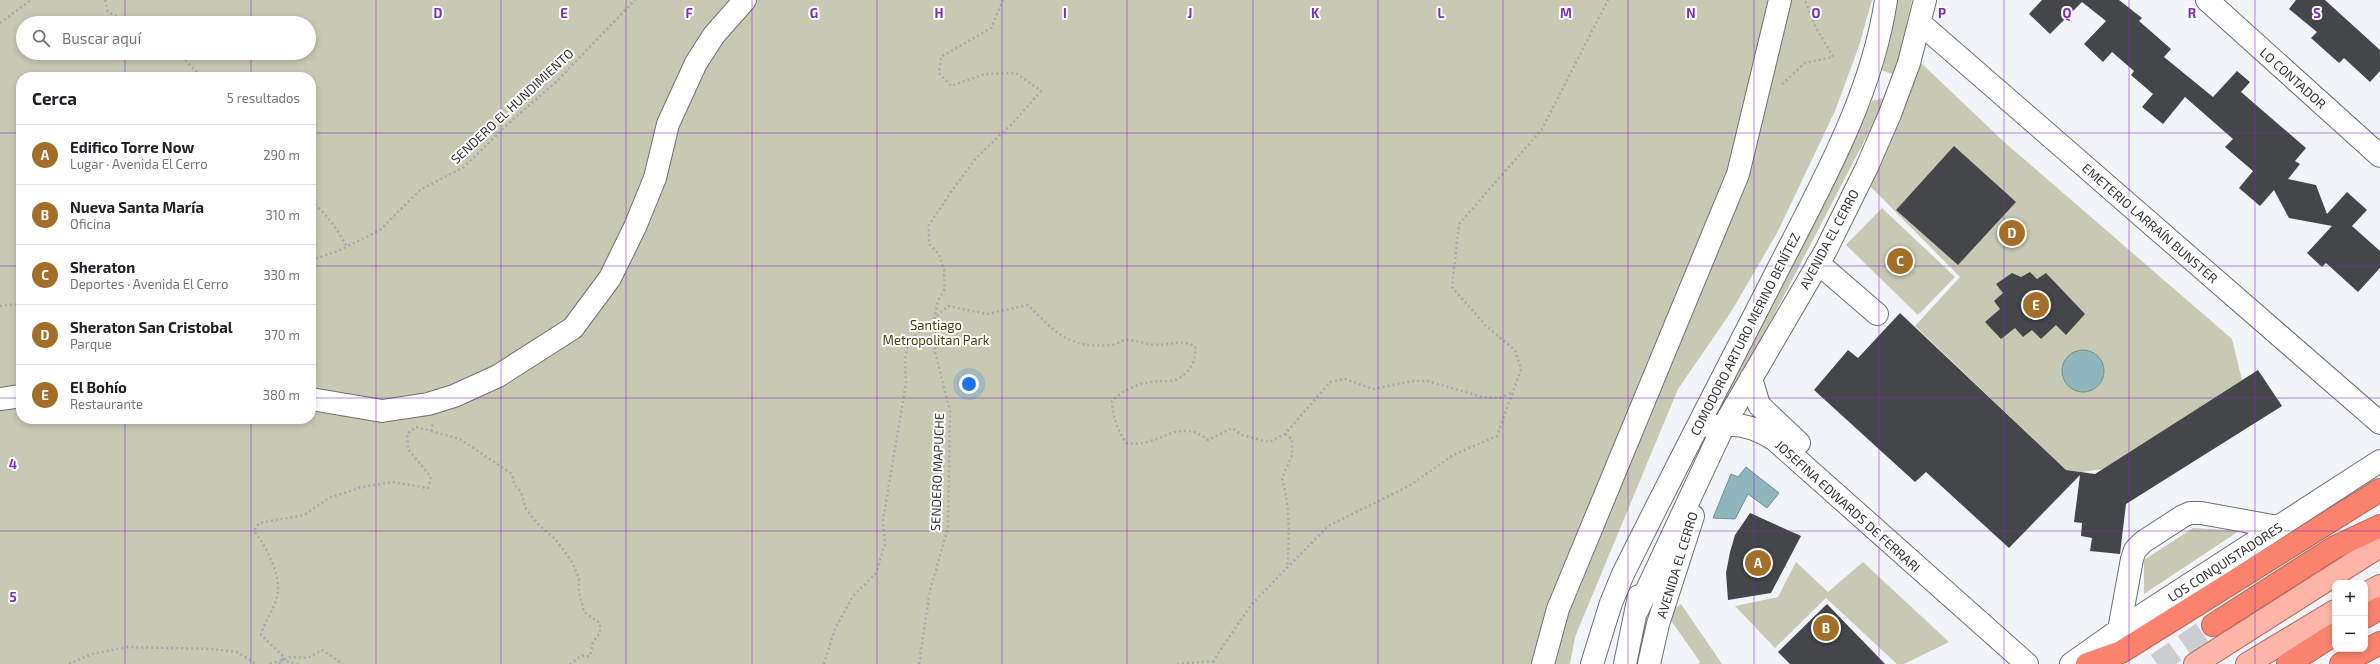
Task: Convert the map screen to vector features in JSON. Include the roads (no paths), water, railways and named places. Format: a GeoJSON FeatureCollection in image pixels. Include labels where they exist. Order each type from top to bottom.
{"type":"FeatureCollection","features":[{"type":"Feature","properties":{"kind":"highway"},"geometry":{"type":"LineString","coordinates":[[2087,664],[2121,652],[2380,490]]}},
{"type":"Feature","properties":{"kind":"highway"},"geometry":{"type":"LineString","coordinates":[[2213,625],[2335,547],[2380,526]]}},
{"type":"Feature","properties":{"kind":"highway"},"geometry":{"type":"LineString","coordinates":[[2367,616],[2380,608]]}},
{"type":"Feature","properties":{"kind":"highway"},"geometry":{"type":"LineString","coordinates":[[2288,664],[2332,636]]}},
{"type":"Feature","properties":{"kind":"highway"},"geometry":{"type":"LineString","coordinates":[[2341,664],[2380,643]]}},
{"type":"Feature","properties":{"kind":"main road"},"geometry":{"type":"LineString","coordinates":[[2195,664],[2380,546]]}},
{"type":"Feature","properties":{"kind":"main road"},"geometry":{"type":"LineString","coordinates":[[2368,592],[2380,586]]}},
{"type":"Feature","properties":{"kind":"main road"},"geometry":{"type":"LineString","coordinates":[[2247,664],[2332,612]]}},
{"type":"Feature","properties":{"kind":"street"},"geometry":{"type":"LineString","coordinates":[[316,401],[382,411],[428,404],[454,396],[498,376],[573,328],[610,278],[635,227],[655,178],[668,124],[696,63],[714,35],[745,0]]}},
{"type":"Feature","properties":{"kind":"street"},"geometry":{"type":"LineString","coordinates":[[1543,664],[1558,609],[1738,174],[1780,0]]}},
{"type":"Feature","properties":{"kind":"street","name":"COMODORO ARTURO MERINO BENÍTEZ"},"geometry":{"type":"LineString","coordinates":[[1592,664],[1611,603],[1623,574],[1792,241],[1855,109],[1871,70],[1886,0]]}},
{"type":"Feature","properties":{"kind":"street","name":"AVENIDA EL CERRO"},"geometry":{"type":"LineString","coordinates":[[1637,611],[1724,425],[1818,263],[1890,114],[1909,63],[1925,0]]}},
{"type":"Feature","properties":{"kind":"street","name":"LO CONTADOR"},"geometry":{"type":"LineString","coordinates":[[2207,0],[2380,156]]}},
{"type":"Feature","properties":{"kind":"street","name":"EMETERIO LARRAÍN BUNSTER"},"geometry":{"type":"LineString","coordinates":[[1920,22],[2380,423]]}},
{"type":"Feature","properties":{"kind":"street"},"geometry":{"type":"LineString","coordinates":[[1818,263],[1877,314]]}},
{"type":"Feature","properties":{"kind":"street","name":"JOSEFINA EDWARDS DE FERRARI"},"geometry":{"type":"LineString","coordinates":[[1751,378],[1759,405],[1769,416],[1973,599],[1982,612],[1987,629]]}},
{"type":"Feature","properties":{"kind":"street"},"geometry":{"type":"LineString","coordinates":[[0,399],[16,397]]}},
{"type":"Feature","properties":{"kind":"street","name":"JOSEFINA EDWARDS DE FERRARI"},"geometry":{"type":"LineString","coordinates":[[1694,434],[1705,429],[1724,425],[1751,427],[1775,440],[2027,664]]}},
{"type":"Feature","properties":{"kind":"street","name":"LOS CONQUISTADORES"},"geometry":{"type":"LineString","coordinates":[[2071,664],[2119,630],[2380,461]]}},
{"type":"Feature","properties":{"kind":"street","name":"AVENIDA EL CERRO"},"geometry":{"type":"LineString","coordinates":[[1649,664],[1658,624],[1698,497],[1704,466]]}},
{"type":"Feature","properties":{"kind":"street","name":"AVENIDA EL CERRO"},"geometry":{"type":"LineString","coordinates":[[1625,664],[1637,611],[1645,564],[1671,480]]}},
{"type":"Feature","properties":{"kind":"street"},"geometry":{"type":"LineString","coordinates":[[2119,630],[2132,559],[2135,550],[2143,542],[2190,513],[2201,513],[2278,527]]}},
{"type":"Feature","properties":{"kind":"water"},"geometry":{"type":"Polygon","coordinates":[[[2079,350],[2087,350],[2098,356],[2104,367],[2104,375],[2098,386],[2087,392],[2079,392],[2068,386],[2062,375],[2062,367],[2068,356],[2079,350]]]}},
{"type":"Feature","properties":{"kind":"water"},"geometry":{"type":"Polygon","coordinates":[[[1746,467],[1779,493],[1767,508],[1748,494],[1735,519],[1713,518],[1731,474],[1738,477],[1746,467]]]}},
{"type":"Feature","properties":{"kind":"tunnel"},"geometry":{"type":"LineString","coordinates":[[2157,664],[2213,625]]}},
{"type":"Feature","properties":{"kind":"place","name":"Sheraton San Cristobal"},"geometry":{"type":"Point","coordinates":[2012,233]}},
{"type":"Feature","properties":{"kind":"place","name":"Sheraton"},"geometry":{"type":"Point","coordinates":[1900,261]}},
{"type":"Feature","properties":{"kind":"place","name":"El Bohío"},"geometry":{"type":"Point","coordinates":[2036,305]}},
{"type":"Feature","properties":{"kind":"place","name":"Edifico Torre Now"},"geometry":{"type":"Point","coordinates":[1758,563]}},
{"type":"Feature","properties":{"kind":"place","name":"Nueva Santa María"},"geometry":{"type":"Point","coordinates":[1826,628]}},
{"type":"Feature","properties":{"kind":"park label","name":"Santiago Metropolitan Park"},"geometry":{"type":"Point","coordinates":[936,332]}}]}
